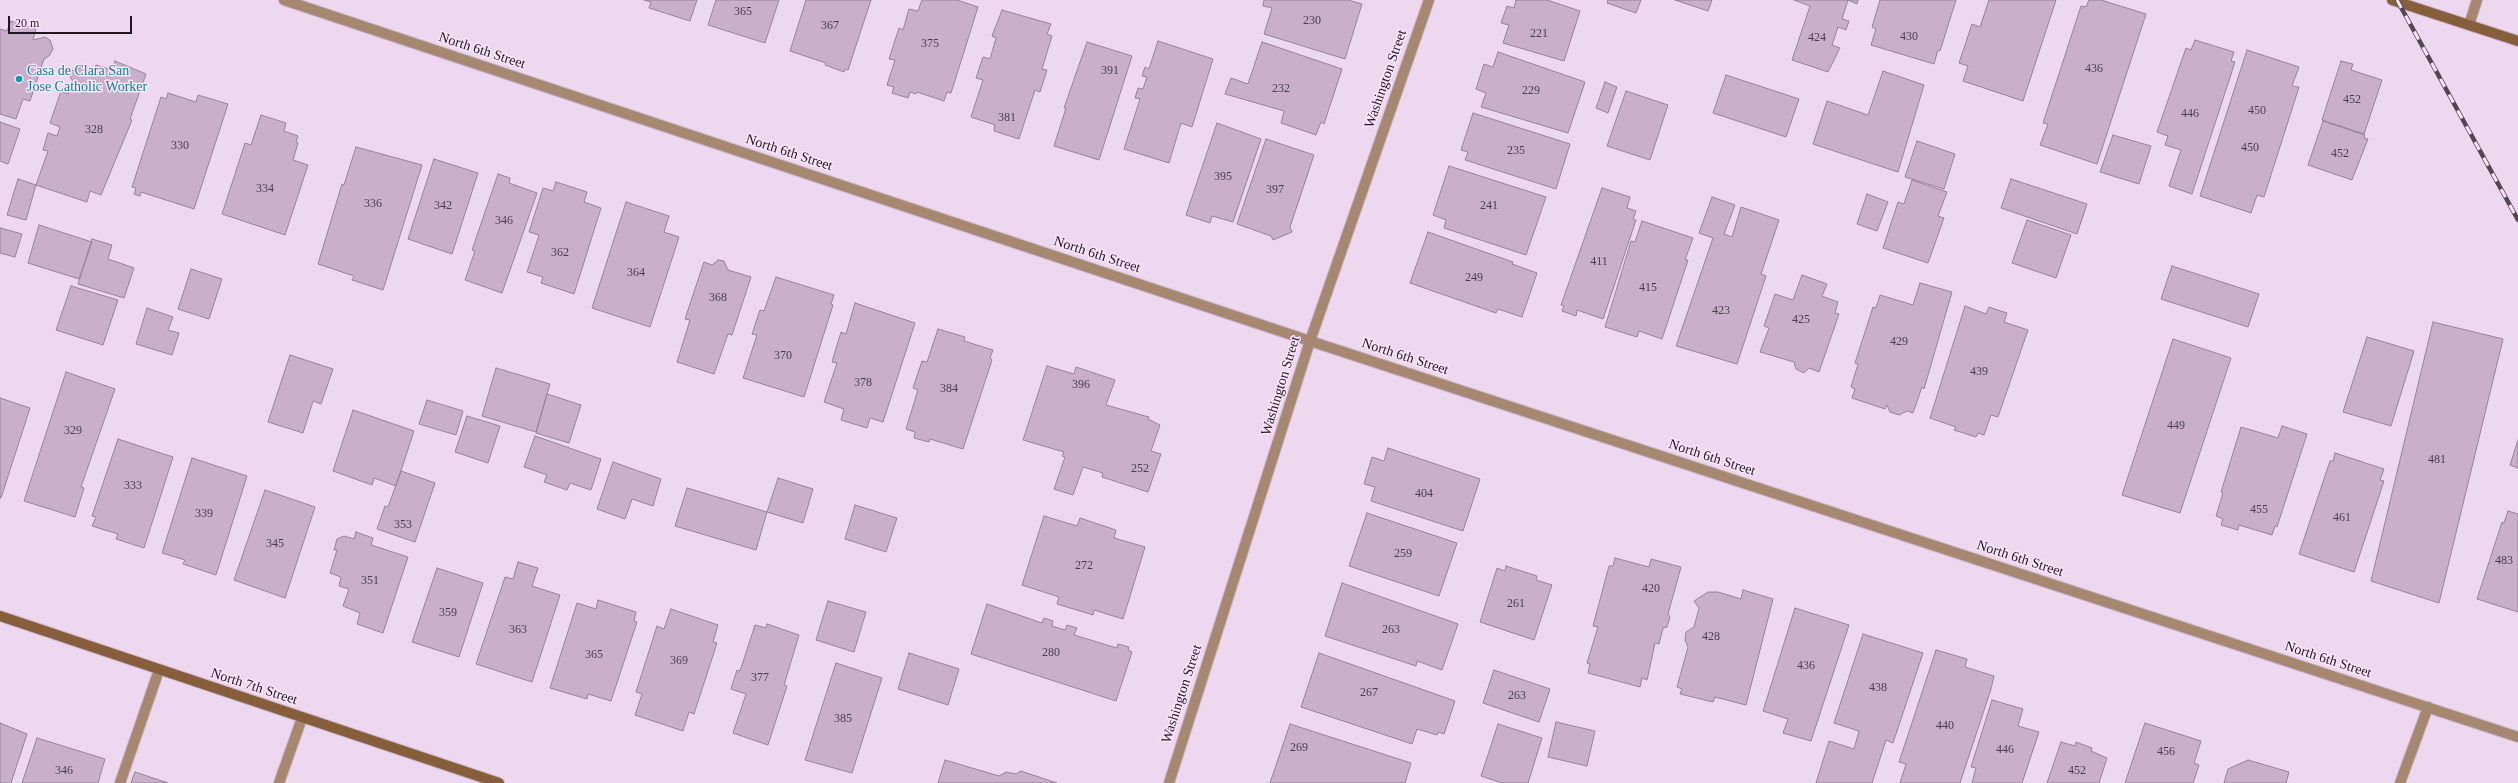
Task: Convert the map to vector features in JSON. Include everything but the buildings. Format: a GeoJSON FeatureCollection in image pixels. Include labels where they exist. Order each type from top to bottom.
{"type":"FeatureCollection","features":[{"type":"Feature","properties":{"kind":"street","name":"North 6th Street"},"geometry":{"type":"LineString","coordinates":[[284,0],[1310,341],[2518,737]]}},
{"type":"Feature","properties":{"kind":"street","name":"Washington Street"},"geometry":{"type":"LineString","coordinates":[[1169,783],[1310,341],[1429,0]]}},
{"type":"Feature","properties":{"kind":"street"},"geometry":{"type":"LineString","coordinates":[[2392,0],[2518,41]]}},
{"type":"Feature","properties":{"kind":"street"},"geometry":{"type":"LineString","coordinates":[[2469,25],[2477,0]]}},
{"type":"Feature","properties":{"kind":"street","name":"North 7th Street"},"geometry":{"type":"LineString","coordinates":[[0,616],[499,783]]}},
{"type":"Feature","properties":{"kind":"street"},"geometry":{"type":"LineString","coordinates":[[120,783],[159,670]]}},
{"type":"Feature","properties":{"kind":"street"},"geometry":{"type":"LineString","coordinates":[[2400,783],[2428,707]]}},
{"type":"Feature","properties":{"kind":"street"},"geometry":{"type":"LineString","coordinates":[[279,783],[302,718]]}},
{"type":"Feature","properties":{"kind":"railway"},"geometry":{"type":"LineString","coordinates":[[2397,0],[2518,220]]}},
{"type":"Feature","properties":{"kind":"place","name":"Casa de Clara San Jose Catholic Worker"},"geometry":{"type":"Point","coordinates":[19,79]}}]}
